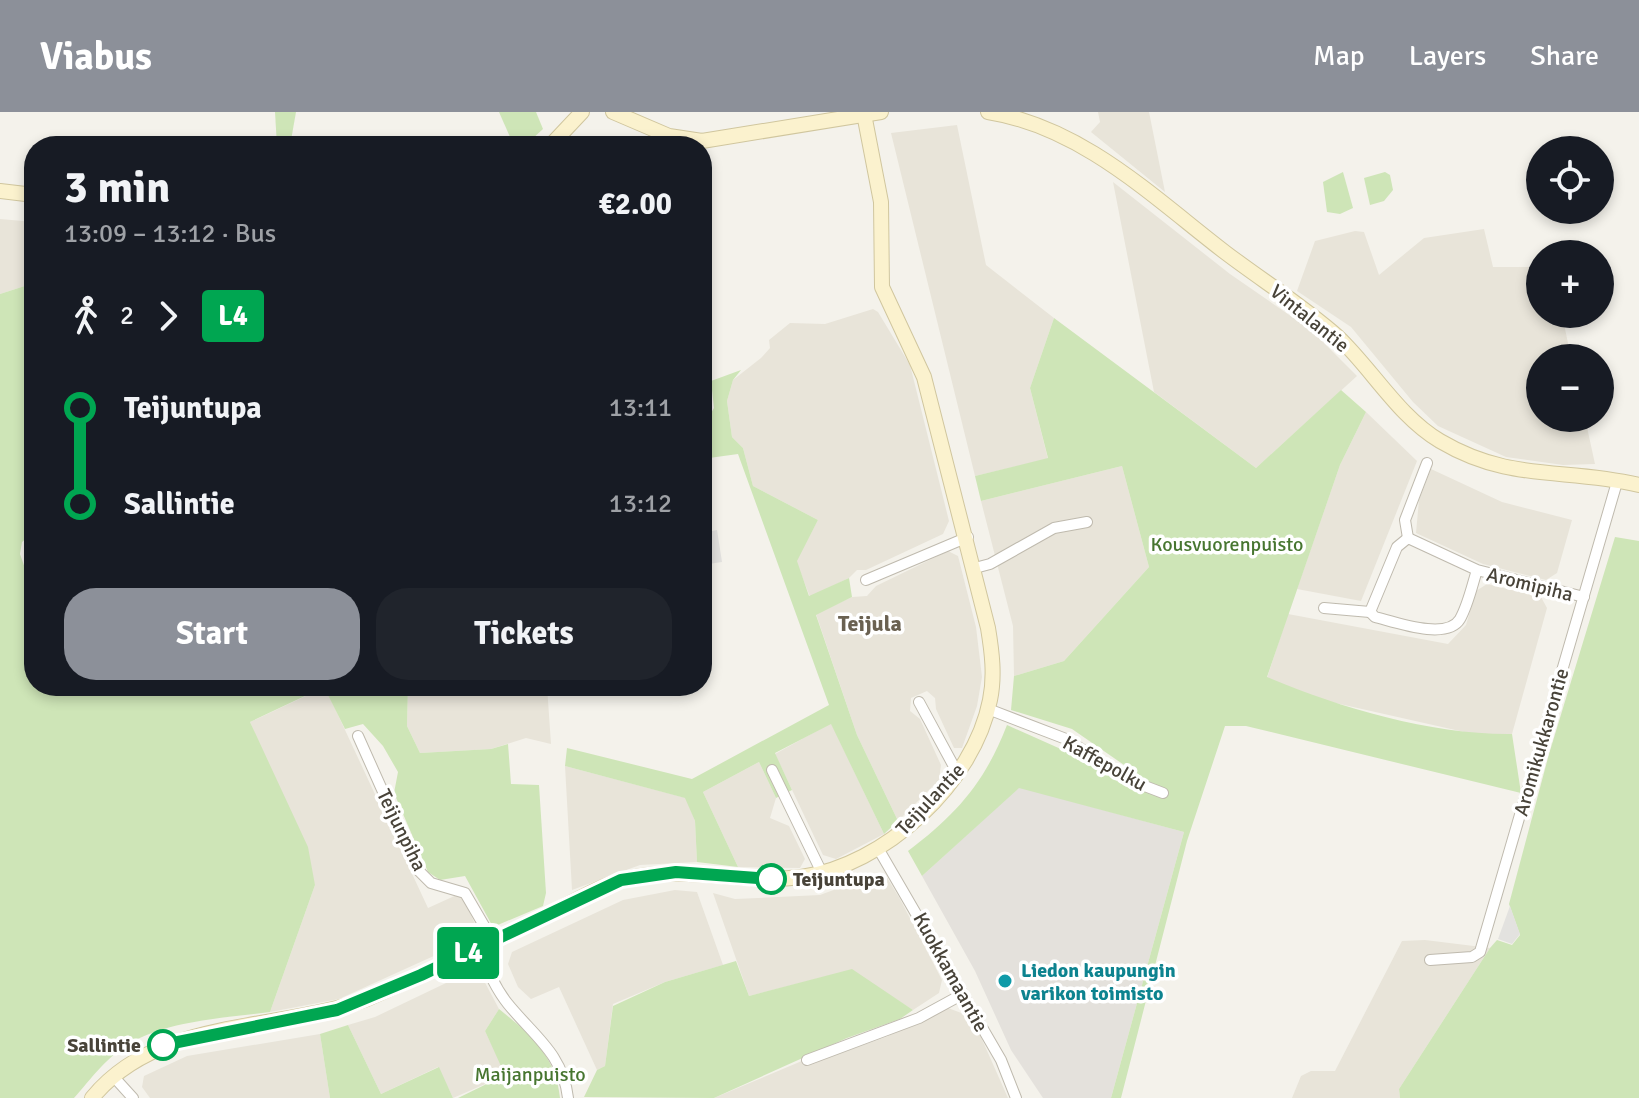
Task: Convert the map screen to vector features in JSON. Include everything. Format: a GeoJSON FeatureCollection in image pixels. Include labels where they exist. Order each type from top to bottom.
{"type":"FeatureCollection","features":[{"type":"Feature","properties":{"kind":"street"},"geometry":{"type":"LineString","coordinates":[[559,136],[582,112]]}},
{"type":"Feature","properties":{"kind":"street"},"geometry":{"type":"LineString","coordinates":[[613,112],[659,136]]}},
{"type":"Feature","properties":{"kind":"street"},"geometry":{"type":"LineString","coordinates":[[712,140],[881,112]]}},
{"type":"Feature","properties":{"kind":"street","name":"Vintalantie"},"geometry":{"type":"LineString","coordinates":[[988,112],[1035,123],[1061,134],[1109,163],[1321,323],[1435,439],[1481,463],[1503,469],[1639,485]]}},
{"type":"Feature","properties":{"kind":"street","name":"Teijulantie"},"geometry":{"type":"LineString","coordinates":[[92,1098],[113,1076],[158,1047],[337,1010],[486,945],[621,880],[676,872],[780,879],[822,873],[879,850],[903,831],[958,774],[995,712],[993,663],[968,537],[924,377],[896,323],[882,287],[881,202],[864,114]]}},
{"type":"Feature","properties":{"kind":"street"},"geometry":{"type":"LineString","coordinates":[[0,191],[24,194]]}},
{"type":"Feature","properties":{"kind":"street"},"geometry":{"type":"LineString","coordinates":[[1370,612],[1397,547],[1408,538],[1405,520],[1427,463]]}},
{"type":"Feature","properties":{"kind":"street","name":"Aromikukkarontie"},"geometry":{"type":"LineString","coordinates":[[1430,960],[1472,957],[1480,952],[1617,482]]}},
{"type":"Feature","properties":{"kind":"street"},"geometry":{"type":"LineString","coordinates":[[975,568],[990,564],[1054,528],[1087,522]]}},
{"type":"Feature","properties":{"kind":"street"},"geometry":{"type":"LineString","coordinates":[[866,580],[968,537]]}},
{"type":"Feature","properties":{"kind":"street","name":"Aromipiha"},"geometry":{"type":"LineString","coordinates":[[1408,538],[1477,570],[1584,597]]}},
{"type":"Feature","properties":{"kind":"street","name":"Aromipiha"},"geometry":{"type":"LineString","coordinates":[[1324,608],[1370,612],[1375,617],[1436,629],[1452,627],[1459,621],[1477,570]]}},
{"type":"Feature","properties":{"kind":"street"},"geometry":{"type":"LineString","coordinates":[[919,702],[958,774]]}},
{"type":"Feature","properties":{"kind":"street","name":"Kaffepolku"},"geometry":{"type":"LineString","coordinates":[[995,712],[1066,739],[1129,780],[1163,793]]}},
{"type":"Feature","properties":{"kind":"street","name":"Teijunpiha"},"geometry":{"type":"LineString","coordinates":[[358,736],[418,870],[431,883],[465,893],[504,999],[554,1054],[562,1071],[568,1098]]}},
{"type":"Feature","properties":{"kind":"street"},"geometry":{"type":"LineString","coordinates":[[772,770],[822,873]]}},
{"type":"Feature","properties":{"kind":"street","name":"Kuokkamaantie"},"geometry":{"type":"LineString","coordinates":[[879,850],[1001,1060],[1016,1098]]}},
{"type":"Feature","properties":{"kind":"street"},"geometry":{"type":"LineString","coordinates":[[807,1060],[919,1018],[963,994]]}},
{"type":"Feature","properties":{"kind":"street"},"geometry":{"type":"LineString","coordinates":[[113,1076],[133,1098]]}},
{"type":"Feature","properties":{"kind":"shaded area"},"geometry":{"type":"Polygon","coordinates":[[[1098,112],[1149,112],[1165,192],[1091,132],[1100,122],[1098,112]]]}},
{"type":"Feature","properties":{"kind":"shaded area"},"geometry":{"type":"Polygon","coordinates":[[[957,125],[986,265],[1054,318],[1030,388],[1048,459],[975,476],[891,133],[957,125]]]}},
{"type":"Feature","properties":{"kind":"shaded area"},"geometry":{"type":"Polygon","coordinates":[[[1113,182],[1230,274],[1311,330],[1357,376],[1256,468],[1154,392],[1113,182]]]}},
{"type":"Feature","properties":{"kind":"shaded area"},"geometry":{"type":"Polygon","coordinates":[[[0,219],[24,221],[24,286],[0,294],[0,219]]]}},
{"type":"Feature","properties":{"kind":"shaded area"},"geometry":{"type":"Polygon","coordinates":[[[1484,229],[1493,267],[1526,267],[1526,328],[1565,328],[1568,344],[1526,344],[1526,432],[1588,432],[1595,464],[1563,465],[1506,457],[1438,426],[1413,402],[1351,327],[1297,291],[1315,241],[1355,231],[1364,232],[1379,275],[1424,238],[1484,229]]]}},
{"type":"Feature","properties":{"kind":"shaded area"},"geometry":{"type":"Polygon","coordinates":[[[873,309],[878,312],[910,365],[949,521],[943,534],[866,570],[857,570],[849,578],[810,597],[796,561],[818,520],[753,486],[743,448],[732,437],[727,401],[733,380],[761,358],[770,348],[769,340],[790,323],[825,324],[873,309]]]}},
{"type":"Feature","properties":{"kind":"shaded area"},"geometry":{"type":"Polygon","coordinates":[[[1366,412],[1417,461],[1361,601],[1297,589],[1340,465],[1366,412]]]}},
{"type":"Feature","properties":{"kind":"shaded area"},"geometry":{"type":"Polygon","coordinates":[[[1122,466],[1149,567],[1064,661],[1014,676],[1013,626],[981,501],[1122,466]]]}},
{"type":"Feature","properties":{"kind":"shaded area"},"geometry":{"type":"Polygon","coordinates":[[[1431,469],[1502,502],[1572,520],[1557,573],[1546,580],[1483,564],[1416,533],[1419,500],[1431,469]]]}},
{"type":"Feature","properties":{"kind":"shaded area"},"geometry":{"type":"Polygon","coordinates":[[[717,530],[722,562],[712,564],[712,531],[717,530]]]}},
{"type":"Feature","properties":{"kind":"shaded area"},"geometry":{"type":"Polygon","coordinates":[[[948,551],[958,556],[976,627],[982,677],[977,706],[962,748],[954,748],[936,709],[935,698],[927,691],[911,698],[910,711],[920,719],[941,765],[939,780],[898,821],[857,735],[816,614],[852,597],[867,596],[876,586],[948,551]]]}},
{"type":"Feature","properties":{"kind":"shaded area"},"geometry":{"type":"Polygon","coordinates":[[[1487,584],[1541,597],[1547,608],[1512,734],[1473,734],[1322,700],[1267,678],[1288,614],[1448,644],[1466,625],[1476,591],[1487,584]]]}},
{"type":"Feature","properties":{"kind":"shaded area"},"geometry":{"type":"Polygon","coordinates":[[[306,696],[329,696],[428,908],[461,893],[480,935],[339,999],[270,1012],[315,885],[250,722],[306,696]]]}},
{"type":"Feature","properties":{"kind":"shaded area"},"geometry":{"type":"Polygon","coordinates":[[[408,696],[548,696],[551,744],[526,738],[491,749],[420,753],[407,726],[408,696]]]}},
{"type":"Feature","properties":{"kind":"shaded area"},"geometry":{"type":"Polygon","coordinates":[[[831,723],[884,834],[836,859],[823,855],[775,754],[831,723]]]}},
{"type":"Feature","properties":{"kind":"shaded area"},"geometry":{"type":"Polygon","coordinates":[[[759,762],[776,798],[770,818],[789,826],[805,859],[800,868],[738,867],[703,792],[759,762]]]}},
{"type":"Feature","properties":{"kind":"shaded area"},"geometry":{"type":"Polygon","coordinates":[[[565,766],[686,798],[695,821],[697,862],[640,865],[572,890],[565,766]]]}},
{"type":"Feature","properties":{"kind":"shaded area"},"geometry":{"type":"Polygon","coordinates":[[[1019,787],[1184,832],[1111,1098],[1043,1098],[1011,1050],[975,971],[922,876],[1019,787]]]}},
{"type":"Feature","properties":{"kind":"shaded area"},"geometry":{"type":"Polygon","coordinates":[[[874,875],[886,876],[900,899],[942,980],[939,993],[913,1010],[851,970],[749,996],[713,893],[735,899],[820,895],[874,875]]]}},
{"type":"Feature","properties":{"kind":"shaded area"},"geometry":{"type":"Polygon","coordinates":[[[675,890],[697,892],[723,965],[665,982],[613,1004],[605,1066],[597,1070],[559,987],[531,999],[518,987],[508,964],[512,952],[623,900],[675,890]]]}},
{"type":"Feature","properties":{"kind":"shaded area"},"geometry":{"type":"Polygon","coordinates":[[[1510,906],[1520,934],[1512,944],[1498,939],[1510,906]]]}},
{"type":"Feature","properties":{"kind":"shaded area"},"geometry":{"type":"Polygon","coordinates":[[[1425,940],[1490,948],[1399,1089],[1400,1098],[1292,1098],[1301,1076],[1311,1071],[1335,1071],[1402,941],[1425,940]]]}},
{"type":"Feature","properties":{"kind":"shaded area"},"geometry":{"type":"Polygon","coordinates":[[[469,972],[482,977],[499,1009],[485,1031],[506,1075],[453,1098],[438,1067],[381,1094],[348,1025],[375,1017],[469,972]]]}},
{"type":"Feature","properties":{"kind":"shaded area"},"geometry":{"type":"Polygon","coordinates":[[[948,1008],[972,1017],[1008,1098],[714,1098],[809,1058],[815,1062],[886,1037],[948,1008]]]}},
{"type":"Feature","properties":{"kind":"shaded area"},"geometry":{"type":"Polygon","coordinates":[[[320,1034],[330,1098],[150,1098],[142,1087],[144,1076],[187,1056],[320,1034]]]}},
{"type":"Feature","properties":{"kind":"green space"},"geometry":{"type":"Polygon","coordinates":[[[275,112],[296,112],[292,136],[276,136],[275,112]]]}},
{"type":"Feature","properties":{"kind":"green space"},"geometry":{"type":"Polygon","coordinates":[[[499,112],[536,112],[543,129],[535,136],[510,136],[499,112]]]}},
{"type":"Feature","properties":{"kind":"green space"},"geometry":{"type":"Polygon","coordinates":[[[1343,172],[1353,208],[1340,214],[1327,212],[1323,182],[1343,172]]]}},
{"type":"Feature","properties":{"kind":"green space"},"geometry":{"type":"Polygon","coordinates":[[[1385,172],[1390,175],[1393,190],[1384,201],[1370,205],[1364,178],[1385,172]]]}},
{"type":"Feature","properties":{"kind":"green space"},"geometry":{"type":"Polygon","coordinates":[[[24,286],[24,540],[20,554],[24,565],[24,696],[305,696],[250,722],[308,847],[315,885],[270,1012],[200,1021],[164,1029],[132,1042],[100,1068],[74,1098],[0,1098],[0,294],[24,286]]]}},
{"type":"Feature","properties":{"kind":"green space","name":"Kousvuorenpuisto"},"geometry":{"type":"Polygon","coordinates":[[[1054,318],[1256,468],[1341,390],[1366,412],[1340,465],[1267,677],[1387,718],[1450,730],[1512,734],[1521,793],[1246,726],[1225,726],[1187,841],[1121,1098],[1111,1098],[1184,832],[1019,788],[922,876],[908,851],[968,796],[989,764],[1007,725],[1072,754],[1132,790],[1140,776],[1072,729],[1011,710],[1014,676],[1064,661],[1149,567],[1122,466],[981,501],[975,476],[1048,458],[1030,388],[1054,318]]]}},
{"type":"Feature","properties":{"kind":"green space"},"geometry":{"type":"Polygon","coordinates":[[[741,370],[733,380],[727,401],[732,437],[743,448],[753,486],[818,520],[797,561],[809,596],[849,578],[852,597],[816,615],[857,735],[898,821],[884,834],[831,724],[775,753],[792,790],[776,798],[759,762],[703,792],[738,867],[697,862],[695,821],[685,798],[565,766],[567,748],[692,779],[829,705],[738,454],[712,458],[712,381],[741,370]]]}},
{"type":"Feature","properties":{"kind":"green space"},"geometry":{"type":"Polygon","coordinates":[[[1615,537],[1639,541],[1639,1098],[1400,1098],[1399,1089],[1490,948],[1497,940],[1512,945],[1520,935],[1509,904],[1549,754],[1615,537]]]}},
{"type":"Feature","properties":{"kind":"green space"},"geometry":{"type":"Polygon","coordinates":[[[328,696],[408,696],[407,726],[420,753],[491,749],[508,744],[511,784],[539,785],[546,893],[543,906],[493,927],[465,876],[440,880],[428,872],[394,793],[398,772],[383,746],[363,724],[345,729],[328,696]]]}},
{"type":"Feature","properties":{"kind":"green space"},"geometry":{"type":"Polygon","coordinates":[[[736,961],[749,996],[852,969],[913,1010],[900,1019],[847,1038],[714,1098],[584,1097],[597,1070],[605,1066],[613,1006],[665,982],[736,961]]]}},
{"type":"Feature","properties":{"kind":"green space","name":"Maijanpuisto"},"geometry":{"type":"Polygon","coordinates":[[[499,1009],[540,1047],[553,1070],[560,1098],[458,1098],[505,1075],[485,1031],[499,1009]]]}},
{"type":"Feature","properties":{"kind":"green space","name":"Maijanpuisto"},"geometry":{"type":"Polygon","coordinates":[[[348,1025],[381,1094],[439,1067],[453,1098],[330,1098],[320,1034],[348,1025]]]}},
{"type":"Feature","properties":{"kind":"bus line","name":"L4"},"geometry":{"type":"LineString","coordinates":[[163,1045],[337,1010],[421,975],[621,880],[657,872],[771,879]]}},
{"type":"Feature","properties":{"kind":"place","name":"Teijuntupa"},"geometry":{"type":"Point","coordinates":[771,879]}},
{"type":"Feature","properties":{"kind":"place","name":"Liedon kaupungin varikon toimisto"},"geometry":{"type":"Point","coordinates":[1005,981]}},
{"type":"Feature","properties":{"kind":"place","name":"Sallintie"},"geometry":{"type":"Point","coordinates":[163,1045]}},
{"type":"Feature","properties":{"kind":"district","name":"Teijula"},"geometry":{"type":"Point","coordinates":[870,623]}}]}
